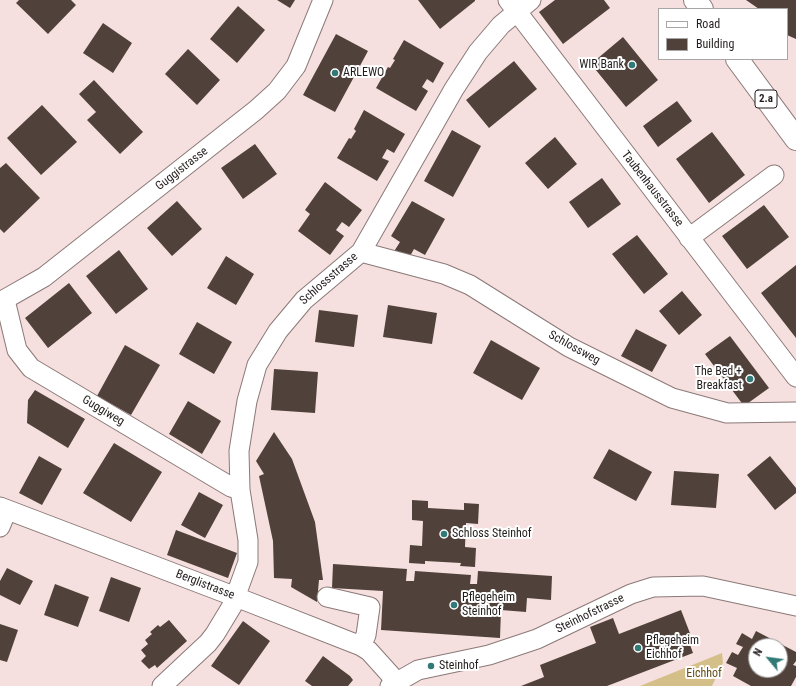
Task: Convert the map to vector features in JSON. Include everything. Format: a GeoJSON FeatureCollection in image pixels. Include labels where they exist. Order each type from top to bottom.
{"type":"FeatureCollection","features":[{"type":"Feature","properties":{"kind":"main road"},"geometry":{"type":"LineString","coordinates":[[695,0],[701,8]]}},
{"type":"Feature","properties":{"kind":"main road","name":"2.a"},"geometry":{"type":"LineString","coordinates":[[738,60],[796,139]]}},
{"type":"Feature","properties":{"kind":"street","name":"Guggistrasse"},"geometry":{"type":"LineString","coordinates":[[3,301],[44,277],[256,110],[277,91],[296,66],[323,0]]}},
{"type":"Feature","properties":{"kind":"street","name":"Schlossstrasse"},"geometry":{"type":"LineString","coordinates":[[162,686],[208,643],[236,596],[248,562],[248,540],[240,490],[239,451],[247,401],[258,365],[278,331],[304,300],[361,252],[454,89],[478,52],[501,25],[512,6],[531,0]]}},
{"type":"Feature","properties":{"kind":"street","name":"Taubenhausstrasse"},"geometry":{"type":"LineString","coordinates":[[512,6],[796,377]]}},
{"type":"Feature","properties":{"kind":"street"},"geometry":{"type":"LineString","coordinates":[[690,238],[774,175]]}},
{"type":"Feature","properties":{"kind":"street","name":"Schlossweg"},"geometry":{"type":"LineString","coordinates":[[361,252],[444,274],[470,286],[569,347],[672,398],[727,413],[796,412]]}},
{"type":"Feature","properties":{"kind":"street","name":"Guggiweg"},"geometry":{"type":"LineString","coordinates":[[3,301],[17,350],[31,368],[240,490]]}},
{"type":"Feature","properties":{"kind":"street"},"geometry":{"type":"LineString","coordinates":[[0,527],[3,508]]}},
{"type":"Feature","properties":{"kind":"street","name":"Berglistrasse"},"geometry":{"type":"LineString","coordinates":[[3,508],[236,596],[362,646],[369,651],[394,684]]}},
{"type":"Feature","properties":{"kind":"street","name":"Steinhofstrasse"},"geometry":{"type":"LineString","coordinates":[[394,684],[418,670],[489,655],[537,639],[631,594],[653,587],[703,586],[796,606]]}},
{"type":"Feature","properties":{"kind":"street"},"geometry":{"type":"LineString","coordinates":[[327,597],[370,607],[366,635],[362,646]]}},
{"type":"Feature","properties":{"kind":"green space","name":"Eichhof"},"geometry":{"type":"Polygon","coordinates":[[[722,653],[723,663],[712,686],[640,686],[722,653]]]}},
{"type":"Feature","properties":{"kind":"building"},"geometry":{"type":"Polygon","coordinates":[[[19,0],[71,0],[76,5],[48,34],[16,3],[19,0]]]}},
{"type":"Feature","properties":{"kind":"building"},"geometry":{"type":"Polygon","coordinates":[[[277,0],[295,0],[290,8],[277,0]]]}},
{"type":"Feature","properties":{"kind":"building"},"geometry":{"type":"Polygon","coordinates":[[[418,0],[475,0],[475,1],[440,29],[418,0]]]}},
{"type":"Feature","properties":{"kind":"building"},"geometry":{"type":"Polygon","coordinates":[[[555,0],[604,0],[610,8],[563,44],[539,12],[555,0]]]}},
{"type":"Feature","properties":{"kind":"building"},"geometry":{"type":"Polygon","coordinates":[[[746,0],[796,0],[796,39],[788,35],[788,8],[758,8],[746,0]]]}},
{"type":"Feature","properties":{"kind":"building"},"geometry":{"type":"Polygon","coordinates":[[[238,6],[265,30],[237,63],[210,39],[238,6]]]}},
{"type":"Feature","properties":{"kind":"building"},"geometry":{"type":"Polygon","coordinates":[[[103,23],[132,43],[113,73],[83,53],[103,23]]]}},
{"type":"Feature","properties":{"kind":"building","name":"ARLEWO"},"geometry":{"type":"Polygon","coordinates":[[[336,34],[368,51],[335,112],[303,95],[336,34]]]}},
{"type":"Feature","properties":{"kind":"building"},"geometry":{"type":"Polygon","coordinates":[[[623,37],[658,80],[626,107],[591,64],[623,37]]]}},
{"type":"Feature","properties":{"kind":"building"},"geometry":{"type":"Polygon","coordinates":[[[404,40],[444,63],[433,83],[427,79],[422,87],[428,91],[416,111],[376,88],[388,67],[390,68],[395,60],[393,59],[404,40]]]}},
{"type":"Feature","properties":{"kind":"building"},"geometry":{"type":"Polygon","coordinates":[[[188,49],[220,80],[197,105],[165,74],[188,49]]]}},
{"type":"Feature","properties":{"kind":"building"},"geometry":{"type":"Polygon","coordinates":[[[514,61],[537,89],[489,128],[466,100],[514,61]]]}},
{"type":"Feature","properties":{"kind":"building"},"geometry":{"type":"Polygon","coordinates":[[[94,80],[143,132],[120,154],[87,120],[96,112],[79,94],[94,80]]]}},
{"type":"Feature","properties":{"kind":"building"},"geometry":{"type":"Polygon","coordinates":[[[677,101],[692,121],[658,147],[643,126],[677,101]]]}},
{"type":"Feature","properties":{"kind":"building"},"geometry":{"type":"Polygon","coordinates":[[[42,105],[77,142],[41,175],[7,138],[42,105]]]}},
{"type":"Feature","properties":{"kind":"building"},"geometry":{"type":"Polygon","coordinates":[[[364,110],[405,134],[394,153],[387,149],[382,158],[389,161],[377,181],[337,158],[349,138],[351,139],[356,131],[354,129],[364,110]]]}},
{"type":"Feature","properties":{"kind":"building"},"geometry":{"type":"Polygon","coordinates":[[[452,130],[481,146],[453,197],[424,181],[452,130]]]}},
{"type":"Feature","properties":{"kind":"building"},"geometry":{"type":"Polygon","coordinates":[[[712,132],[745,175],[709,203],[676,159],[712,132]]]}},
{"type":"Feature","properties":{"kind":"building"},"geometry":{"type":"Polygon","coordinates":[[[555,137],[577,164],[548,189],[525,163],[555,137]]]}},
{"type":"Feature","properties":{"kind":"building"},"geometry":{"type":"Polygon","coordinates":[[[255,144],[277,174],[243,199],[221,168],[255,144]]]}},
{"type":"Feature","properties":{"kind":"building"},"geometry":{"type":"Polygon","coordinates":[[[6,163],[40,198],[4,233],[0,229],[0,168],[6,163]]]}},
{"type":"Feature","properties":{"kind":"building"},"geometry":{"type":"Polygon","coordinates":[[[602,178],[621,204],[588,228],[569,202],[602,178]]]}},
{"type":"Feature","properties":{"kind":"building"},"geometry":{"type":"Polygon","coordinates":[[[325,182],[362,210],[349,227],[342,222],[336,230],[344,236],[330,255],[298,231],[310,214],[305,210],[325,182]]]}},
{"type":"Feature","properties":{"kind":"building"},"geometry":{"type":"Polygon","coordinates":[[[177,201],[202,229],[172,256],[147,228],[177,201]]]}},
{"type":"Feature","properties":{"kind":"building"},"geometry":{"type":"Polygon","coordinates":[[[412,201],[445,219],[425,255],[414,249],[409,258],[393,253],[400,242],[391,236],[412,201]]]}},
{"type":"Feature","properties":{"kind":"building"},"geometry":{"type":"Polygon","coordinates":[[[764,205],[789,237],[747,269],[722,236],[764,205]]]}},
{"type":"Feature","properties":{"kind":"building"},"geometry":{"type":"Polygon","coordinates":[[[637,235],[668,274],[644,294],[612,254],[637,235]]]}},
{"type":"Feature","properties":{"kind":"building"},"geometry":{"type":"Polygon","coordinates":[[[119,250],[148,289],[116,314],[86,276],[119,250]]]}},
{"type":"Feature","properties":{"kind":"building"},"geometry":{"type":"Polygon","coordinates":[[[226,256],[254,274],[236,305],[207,288],[226,256]]]}},
{"type":"Feature","properties":{"kind":"building"},"geometry":{"type":"Polygon","coordinates":[[[796,265],[796,338],[761,293],[796,265]]]}},
{"type":"Feature","properties":{"kind":"building"},"geometry":{"type":"Polygon","coordinates":[[[69,283],[92,313],[48,348],[25,318],[69,283]]]}},
{"type":"Feature","properties":{"kind":"building"},"geometry":{"type":"Polygon","coordinates":[[[682,291],[702,315],[679,335],[659,311],[682,291]]]}},
{"type":"Feature","properties":{"kind":"building"},"geometry":{"type":"Polygon","coordinates":[[[388,305],[437,313],[432,344],[383,337],[388,305]]]}},
{"type":"Feature","properties":{"kind":"building"},"geometry":{"type":"Polygon","coordinates":[[[319,310],[358,315],[354,347],[315,342],[319,310]]]}},
{"type":"Feature","properties":{"kind":"building"},"geometry":{"type":"Polygon","coordinates":[[[197,322],[232,342],[214,374],[179,354],[197,322]]]}},
{"type":"Feature","properties":{"kind":"building"},"geometry":{"type":"Polygon","coordinates":[[[636,329],[667,345],[652,372],[621,356],[636,329]]]}},
{"type":"Feature","properties":{"kind":"building"},"geometry":{"type":"Polygon","coordinates":[[[730,336],[769,388],[744,406],[705,354],[730,336]]]}},
{"type":"Feature","properties":{"kind":"building"},"geometry":{"type":"Polygon","coordinates":[[[491,340],[540,368],[522,400],[473,373],[491,340]]]}},
{"type":"Feature","properties":{"kind":"building"},"geometry":{"type":"Polygon","coordinates":[[[125,345],[160,365],[131,415],[97,396],[125,345]]]}},
{"type":"Feature","properties":{"kind":"building"},"geometry":{"type":"Polygon","coordinates":[[[274,369],[318,372],[315,413],[271,410],[274,369]]]}},
{"type":"Feature","properties":{"kind":"building"},"geometry":{"type":"Polygon","coordinates":[[[35,390],[85,419],[68,448],[27,423],[28,400],[35,390]]]}},
{"type":"Feature","properties":{"kind":"building"},"geometry":{"type":"Polygon","coordinates":[[[188,401],[221,421],[202,454],[169,434],[188,401]]]}},
{"type":"Feature","properties":{"kind":"building"},"geometry":{"type":"Polygon","coordinates":[[[274,432],[292,459],[315,522],[323,580],[319,580],[317,602],[291,587],[292,579],[274,578],[273,541],[259,476],[264,474],[256,461],[274,432]]]}},
{"type":"Feature","properties":{"kind":"building"},"geometry":{"type":"Polygon","coordinates":[[[114,443],[162,472],[131,522],[83,493],[114,443]]]}},
{"type":"Feature","properties":{"kind":"building"},"geometry":{"type":"Polygon","coordinates":[[[609,449],[652,472],[636,501],[593,478],[609,449]]]}},
{"type":"Feature","properties":{"kind":"building"},"geometry":{"type":"Polygon","coordinates":[[[39,456],[62,469],[42,505],[19,493],[39,456]]]}},
{"type":"Feature","properties":{"kind":"building"},"geometry":{"type":"Polygon","coordinates":[[[770,456],[796,488],[796,493],[775,510],[747,475],[770,456]]]}},
{"type":"Feature","properties":{"kind":"building"},"geometry":{"type":"Polygon","coordinates":[[[674,471],[719,474],[716,508],[671,505],[674,471]]]}},
{"type":"Feature","properties":{"kind":"building"},"geometry":{"type":"Polygon","coordinates":[[[199,492],[223,505],[205,538],[181,525],[199,492]]]}},
{"type":"Feature","properties":{"kind":"building","name":"Schloss Steinhof"},"geometry":{"type":"Polygon","coordinates":[[[412,500],[428,501],[428,508],[464,510],[464,503],[479,504],[478,524],[466,523],[465,547],[476,548],[475,567],[460,566],[461,563],[425,561],[425,564],[409,563],[410,545],[422,546],[423,521],[412,520],[412,500]]]}},
{"type":"Feature","properties":{"kind":"building"},"geometry":{"type":"Polygon","coordinates":[[[176,530],[237,553],[228,578],[167,555],[176,530]]]}},
{"type":"Feature","properties":{"kind":"building","name":"Pflegeheim Steinhof"},"geometry":{"type":"Polygon","coordinates":[[[333,564],[407,569],[406,581],[414,581],[415,571],[471,575],[470,584],[477,584],[478,571],[552,576],[551,600],[527,598],[526,612],[501,610],[500,638],[381,630],[383,591],[332,588],[333,564]]]}},
{"type":"Feature","properties":{"kind":"building"},"geometry":{"type":"Polygon","coordinates":[[[7,568],[33,581],[20,605],[0,595],[0,581],[7,568]]]}},
{"type":"Feature","properties":{"kind":"building"},"geometry":{"type":"Polygon","coordinates":[[[111,577],[141,588],[129,622],[99,611],[111,577]]]}},
{"type":"Feature","properties":{"kind":"building"},"geometry":{"type":"Polygon","coordinates":[[[55,584],[89,597],[78,627],[44,615],[55,584]]]}},
{"type":"Feature","properties":{"kind":"building","name":"Pflegeheim Eichhof"},"geometry":{"type":"Polygon","coordinates":[[[681,610],[693,641],[689,642],[693,653],[607,686],[521,686],[544,677],[540,665],[596,643],[590,627],[613,618],[619,634],[681,610]]]}},
{"type":"Feature","properties":{"kind":"building"},"geometry":{"type":"Polygon","coordinates":[[[169,620],[187,641],[157,668],[155,665],[149,669],[141,661],[146,656],[141,650],[148,644],[145,640],[152,634],[150,632],[158,625],[160,627],[169,620]]]}},
{"type":"Feature","properties":{"kind":"building"},"geometry":{"type":"Polygon","coordinates":[[[243,621],[270,641],[239,685],[211,666],[243,621]]]}},
{"type":"Feature","properties":{"kind":"building"},"geometry":{"type":"Polygon","coordinates":[[[0,624],[18,630],[7,662],[0,660],[0,624]]]}},
{"type":"Feature","properties":{"kind":"building"},"geometry":{"type":"Polygon","coordinates":[[[756,631],[769,638],[752,638],[756,631]]]}},
{"type":"Feature","properties":{"kind":"building"},"geometry":{"type":"Polygon","coordinates":[[[742,633],[750,638],[748,638],[748,678],[788,678],[788,648],[796,652],[796,661],[793,665],[796,666],[796,677],[791,686],[751,686],[733,676],[737,668],[726,663],[732,652],[738,655],[743,647],[736,644],[742,633]]]}},
{"type":"Feature","properties":{"kind":"building"},"geometry":{"type":"Polygon","coordinates":[[[323,656],[350,676],[353,680],[348,686],[312,686],[305,681],[323,656]]]}},
{"type":"Feature","properties":{"kind":"place","name":"WIR Bank"},"geometry":{"type":"Point","coordinates":[632,65]}},
{"type":"Feature","properties":{"kind":"place","name":"ARLEWO"},"geometry":{"type":"Point","coordinates":[335,73]}},
{"type":"Feature","properties":{"kind":"place","name":"The Bed + Breakfast"},"geometry":{"type":"Point","coordinates":[750,379]}},
{"type":"Feature","properties":{"kind":"place","name":"Schloss Steinhof"},"geometry":{"type":"Point","coordinates":[444,534]}},
{"type":"Feature","properties":{"kind":"place","name":"Pflegeheim Steinhof"},"geometry":{"type":"Point","coordinates":[454,605]}},
{"type":"Feature","properties":{"kind":"place","name":"Pflegeheim Eichhof"},"geometry":{"type":"Point","coordinates":[638,648]}},
{"type":"Feature","properties":{"kind":"place","name":"Steinhof"},"geometry":{"type":"Point","coordinates":[431,666]}}]}
